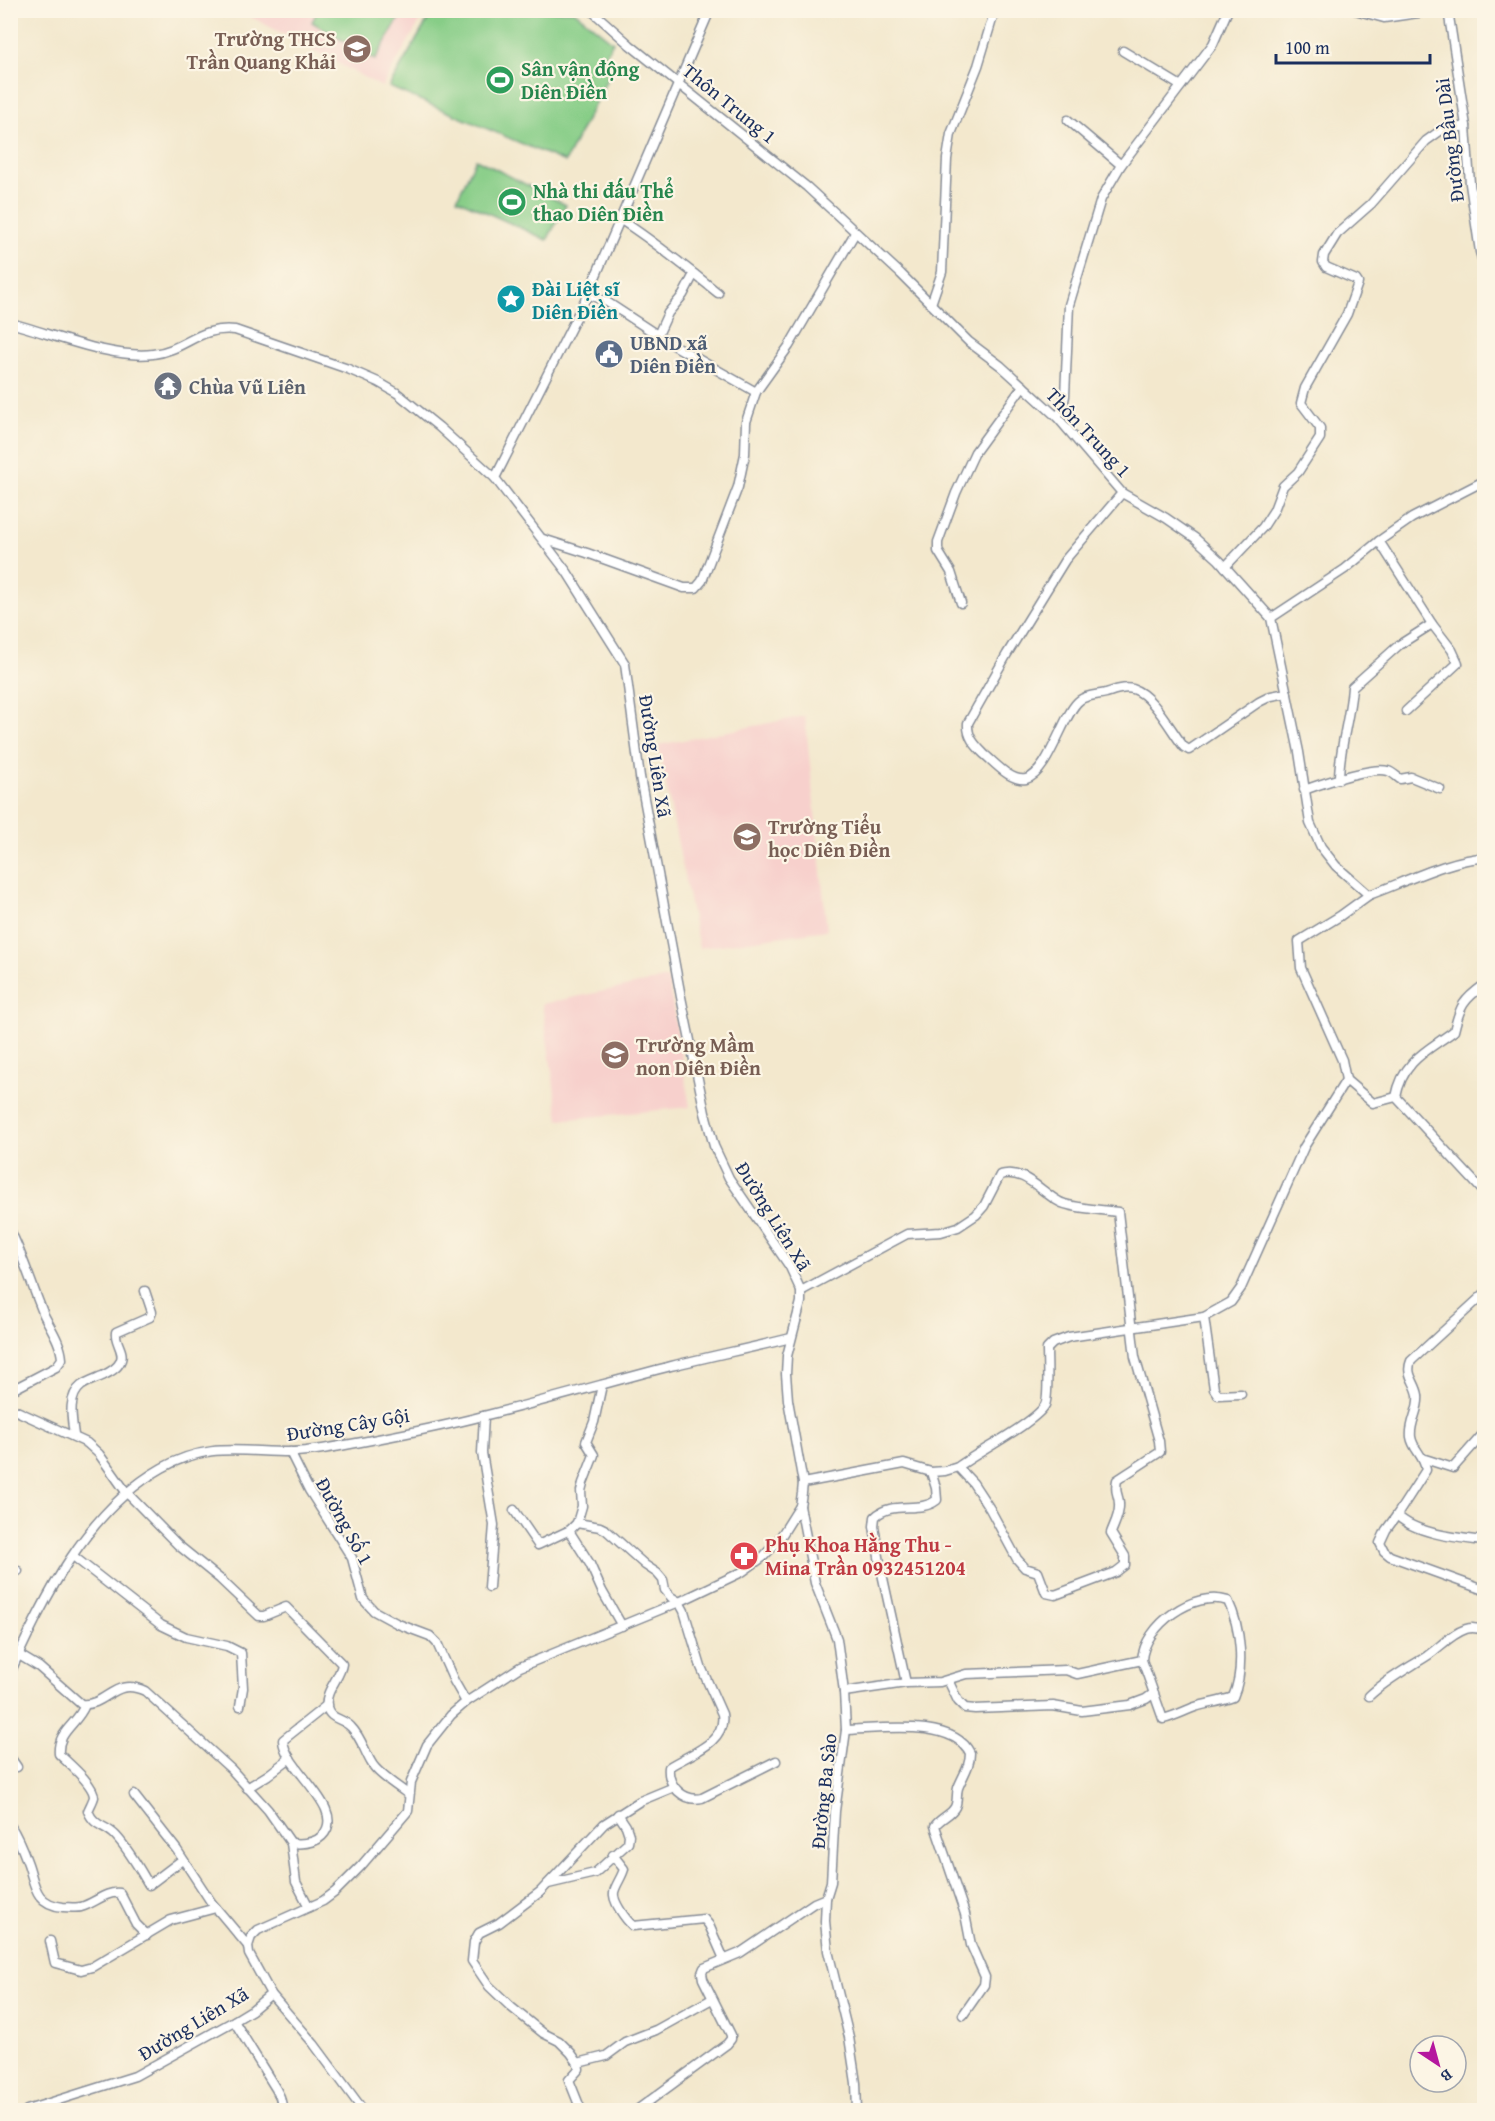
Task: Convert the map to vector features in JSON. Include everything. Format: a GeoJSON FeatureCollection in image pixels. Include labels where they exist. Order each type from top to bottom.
{"type":"FeatureCollection","features":[{"type":"Feature","properties":{"kind":"street","name":"Thôn Trung 1"},"geometry":{"type":"LineString","coordinates":[[591,10],[630,45],[807,187],[902,274],[969,342],[1001,366],[1057,417],[1122,493],[1166,518],[1195,538],[1271,618]]}},
{"type":"Feature","properties":{"kind":"street"},"geometry":{"type":"LineString","coordinates":[[495,478],[588,294],[710,10]]}},
{"type":"Feature","properties":{"kind":"street"},"geometry":{"type":"LineString","coordinates":[[931,304],[942,272],[945,178],[951,134],[978,66],[995,10]]}},
{"type":"Feature","properties":{"kind":"street"},"geometry":{"type":"LineString","coordinates":[[1057,417],[1062,410],[1065,396],[1069,304],[1101,199],[1121,165],[1213,44],[1228,10]]}},
{"type":"Feature","properties":{"kind":"street"},"geometry":{"type":"LineString","coordinates":[[1355,10],[1384,18],[1410,16],[1437,10]]}},
{"type":"Feature","properties":{"kind":"street","name":"Đường Bầu Dài"},"geometry":{"type":"LineString","coordinates":[[1448,10],[1466,126],[1470,184],[1480,252],[1485,265]]}},
{"type":"Feature","properties":{"kind":"street"},"geometry":{"type":"LineString","coordinates":[[1123,51],[1181,86]]}},
{"type":"Feature","properties":{"kind":"street"},"geometry":{"type":"LineString","coordinates":[[1068,120],[1121,165]]}},
{"type":"Feature","properties":{"kind":"street"},"geometry":{"type":"LineString","coordinates":[[1225,567],[1263,527],[1274,510],[1283,486],[1298,472],[1320,438],[1320,428],[1304,409],[1301,399],[1347,314],[1358,283],[1326,267],[1323,262],[1324,255],[1342,229],[1371,204],[1426,141],[1440,131],[1466,126]]}},
{"type":"Feature","properties":{"kind":"street"},"geometry":{"type":"LineString","coordinates":[[621,220],[657,243],[672,258],[718,293]]}},
{"type":"Feature","properties":{"kind":"street"},"geometry":{"type":"LineString","coordinates":[[543,539],[684,588],[696,588],[702,582],[738,487],[745,454],[746,422],[756,392],[789,346],[855,233]]}},
{"type":"Feature","properties":{"kind":"street"},"geometry":{"type":"LineString","coordinates":[[658,335],[668,313],[683,295],[694,274]]}},
{"type":"Feature","properties":{"kind":"street"},"geometry":{"type":"LineString","coordinates":[[588,294],[607,302],[658,335],[756,392]]}},
{"type":"Feature","properties":{"kind":"street","name":"Đường Liên Xã"},"geometry":{"type":"LineString","coordinates":[[10,322],[97,348],[131,355],[163,352],[210,330],[222,328],[235,330],[348,369],[378,382],[397,393],[439,427],[495,478],[572,580],[626,664],[640,777],[681,997],[714,1146],[729,1178],[790,1267],[801,1291],[801,1302],[787,1356],[786,1383],[803,1483],[800,1506],[778,1541],[763,1557],[742,1572],[680,1602],[520,1667],[466,1702],[451,1715],[427,1746],[415,1768],[408,1811],[404,1818],[362,1866],[336,1892],[323,1901],[258,1930],[251,1937],[248,1946],[249,1954],[271,1994],[252,2010],[135,2076],[27,2110]]}},
{"type":"Feature","properties":{"kind":"street"},"geometry":{"type":"LineString","coordinates":[[961,603],[951,572],[938,551],[938,542],[956,493],[975,452],[1023,386]]}},
{"type":"Feature","properties":{"kind":"street"},"geometry":{"type":"LineString","coordinates":[[1368,894],[1336,866],[1321,847],[1310,823],[1299,752],[1271,618],[1345,568],[1412,518],[1485,481]]}},
{"type":"Feature","properties":{"kind":"street"},"geometry":{"type":"LineString","coordinates":[[1122,493],[1065,560],[1041,598],[968,723],[967,731],[970,739],[1011,776],[1026,779],[1035,775],[1058,738],[1074,706],[1086,697],[1119,689],[1132,689],[1143,693],[1184,747],[1190,750],[1259,702],[1271,696],[1287,693]]}},
{"type":"Feature","properties":{"kind":"street"},"geometry":{"type":"LineString","coordinates":[[1379,541],[1432,624],[1452,650],[1458,663],[1406,711]]}},
{"type":"Feature","properties":{"kind":"street"},"geometry":{"type":"LineString","coordinates":[[1339,779],[1340,757],[1350,711],[1352,687],[1399,645],[1432,624]]}},
{"type":"Feature","properties":{"kind":"street"},"geometry":{"type":"LineString","coordinates":[[1304,790],[1376,770],[1388,771],[1400,779],[1411,777],[1440,789]]}},
{"type":"Feature","properties":{"kind":"street"},"geometry":{"type":"LineString","coordinates":[[1396,1097],[1373,1103],[1346,1080],[1342,1060],[1301,968],[1299,941],[1340,916],[1368,894],[1434,871],[1485,858]]}},
{"type":"Feature","properties":{"kind":"street"},"geometry":{"type":"LineString","coordinates":[[1396,1097],[1399,1080],[1407,1068],[1422,1053],[1454,1031],[1459,1010],[1465,999],[1485,985]]}},
{"type":"Feature","properties":{"kind":"street"},"geometry":{"type":"LineString","coordinates":[[803,1483],[904,1464],[931,1472],[958,1467],[1034,1417],[1045,1406],[1047,1349],[1053,1343],[1090,1333],[1204,1317],[1231,1302],[1240,1288],[1304,1147],[1346,1080]]}},
{"type":"Feature","properties":{"kind":"street"},"geometry":{"type":"LineString","coordinates":[[1396,1097],[1485,1192]]}},
{"type":"Feature","properties":{"kind":"street"},"geometry":{"type":"LineString","coordinates":[[801,1291],[907,1234],[941,1232],[958,1227],[976,1215],[984,1206],[1000,1175],[1010,1172],[1023,1176],[1061,1203],[1118,1212],[1135,1357],[1159,1441],[1160,1452],[1117,1480],[1115,1491],[1120,1501],[1119,1513],[1111,1533],[1125,1556],[1125,1565],[1116,1572],[1055,1595],[1046,1593],[1038,1572],[1025,1568],[1017,1559],[990,1509],[973,1483],[958,1467]]}},
{"type":"Feature","properties":{"kind":"street"},"geometry":{"type":"LineString","coordinates":[[10,1230],[21,1251],[44,1315],[61,1351],[62,1359],[56,1367],[10,1391]]}},
{"type":"Feature","properties":{"kind":"street"},"geometry":{"type":"LineString","coordinates":[[74,1435],[71,1417],[75,1393],[81,1386],[108,1373],[120,1363],[122,1356],[115,1337],[116,1332],[150,1317],[152,1312],[145,1291]]}},
{"type":"Feature","properties":{"kind":"street"},"geometry":{"type":"LineString","coordinates":[[1485,1294],[1411,1360],[1408,1367],[1411,1380],[1418,1393],[1418,1406],[1411,1437],[1417,1450],[1425,1459],[1453,1468],[1485,1433]]}},
{"type":"Feature","properties":{"kind":"street"},"geometry":{"type":"LineString","coordinates":[[1204,1317],[1214,1389],[1218,1395],[1241,1394]]}},
{"type":"Feature","properties":{"kind":"street","name":"Đường Cây Gội"},"geometry":{"type":"LineString","coordinates":[[10,1673],[36,1618],[87,1536],[126,1492],[162,1468],[198,1453],[232,1449],[290,1452],[329,1448],[484,1416],[791,1338]]}},
{"type":"Feature","properties":{"kind":"street"},"geometry":{"type":"LineString","coordinates":[[514,1510],[538,1545],[570,1530],[577,1523],[582,1506],[583,1483],[594,1455],[586,1442],[587,1436],[594,1422],[602,1385]]}},
{"type":"Feature","properties":{"kind":"street"},"geometry":{"type":"LineString","coordinates":[[10,1408],[74,1435],[87,1443],[99,1454],[126,1492],[178,1545],[260,1616],[286,1607],[342,1664],[341,1671],[327,1696],[330,1713],[337,1720],[346,1722],[356,1733],[372,1764],[410,1795]]}},
{"type":"Feature","properties":{"kind":"street"},"geometry":{"type":"LineString","coordinates":[[484,1416],[482,1453],[494,1525],[489,1587]]}},
{"type":"Feature","properties":{"kind":"street","name":"Đường Số 1"},"geometry":{"type":"LineString","coordinates":[[290,1452],[309,1490],[352,1558],[363,1599],[383,1617],[430,1636],[437,1643],[466,1702]]}},
{"type":"Feature","properties":{"kind":"street"},"geometry":{"type":"LineString","coordinates":[[1425,1459],[1426,1470],[1380,1543],[1384,1551],[1403,1561],[1485,1590]]}},
{"type":"Feature","properties":{"kind":"street"},"geometry":{"type":"LineString","coordinates":[[906,1683],[881,1569],[874,1526],[875,1517],[882,1510],[930,1505],[937,1500],[931,1472]]}},
{"type":"Feature","properties":{"kind":"street","name":"Đường Ba Sào"},"geometry":{"type":"LineString","coordinates":[[800,1506],[815,1583],[837,1639],[844,1692],[846,1730],[835,1811],[831,1882],[826,1898],[825,1921],[828,1951],[849,2037],[856,2083],[857,2110]]}},
{"type":"Feature","properties":{"kind":"street"},"geometry":{"type":"LineString","coordinates":[[1396,1515],[1404,1522],[1421,1529],[1485,1541]]}},
{"type":"Feature","properties":{"kind":"street"},"geometry":{"type":"LineString","coordinates":[[577,1523],[600,1527],[611,1533],[645,1565],[657,1573],[663,1580],[665,1590],[680,1602],[701,1667],[722,1714],[723,1721],[717,1737],[669,1767],[674,1787],[687,1798],[695,1800],[776,1761]]}},
{"type":"Feature","properties":{"kind":"street"},"geometry":{"type":"LineString","coordinates":[[570,1530],[622,1626]]}},
{"type":"Feature","properties":{"kind":"street"},"geometry":{"type":"LineString","coordinates":[[73,1556],[161,1626],[176,1633],[227,1646],[241,1653],[243,1688],[240,1706]]}},
{"type":"Feature","properties":{"kind":"street"},"geometry":{"type":"LineString","coordinates":[[1220,1598],[1228,1601],[1233,1612],[1239,1641],[1239,1668],[1233,1697],[1195,1707],[1163,1719],[1154,1693],[1142,1660],[1143,1649],[1166,1617],[1179,1609],[1211,1599],[1220,1598]]}},
{"type":"Feature","properties":{"kind":"street"},"geometry":{"type":"LineString","coordinates":[[1369,1696],[1383,1683],[1415,1664],[1459,1632],[1468,1628],[1485,1631]]}},
{"type":"Feature","properties":{"kind":"street"},"geometry":{"type":"LineString","coordinates":[[19,1655],[39,1666],[76,1701],[85,1705],[120,1688],[134,1685],[146,1691],[231,1769],[268,1810],[291,1843],[297,1881],[309,1907]]}},
{"type":"Feature","properties":{"kind":"street"},"geometry":{"type":"LineString","coordinates":[[844,1692],[906,1683],[940,1682],[966,1674],[1032,1673],[1052,1670],[1066,1670],[1077,1674],[1142,1660]]}},
{"type":"Feature","properties":{"kind":"street"},"geometry":{"type":"LineString","coordinates":[[948,1680],[958,1701],[965,1708],[975,1709],[1053,1706],[1082,1711],[1130,1705],[1146,1700],[1154,1693]]}},
{"type":"Feature","properties":{"kind":"street"},"geometry":{"type":"LineString","coordinates":[[85,1705],[82,1713],[65,1732],[58,1745],[59,1754],[92,1791],[94,1799],[88,1811],[91,1818],[94,1822],[108,1828],[117,1837],[149,1885],[182,1860]]}},
{"type":"Feature","properties":{"kind":"street"},"geometry":{"type":"LineString","coordinates":[[291,1843],[300,1844],[319,1839],[329,1825],[329,1816],[318,1796],[283,1747],[283,1740],[327,1705]]}},
{"type":"Feature","properties":{"kind":"street"},"geometry":{"type":"LineString","coordinates":[[846,1730],[925,1729],[940,1731],[960,1739],[970,1752],[966,1773],[957,1789],[956,1806],[935,1826],[965,1914],[971,1946],[985,1977],[984,1985],[963,2015]]}},
{"type":"Feature","properties":{"kind":"street"},"geometry":{"type":"LineString","coordinates":[[10,1748],[10,1757],[17,1767]]}},
{"type":"Feature","properties":{"kind":"street"},"geometry":{"type":"LineString","coordinates":[[248,1788],[290,1758]]}},
{"type":"Feature","properties":{"kind":"street"},"geometry":{"type":"LineString","coordinates":[[581,2110],[569,2080],[579,2069],[578,2063],[559,2041],[543,2033],[489,1986],[472,1961],[474,1942],[479,1933],[516,1911],[547,1884],[604,1824],[640,1801],[674,1787]]}},
{"type":"Feature","properties":{"kind":"street"},"geometry":{"type":"LineString","coordinates":[[134,1795],[177,1850],[216,1908],[248,1946]]}},
{"type":"Feature","properties":{"kind":"street"},"geometry":{"type":"LineString","coordinates":[[547,1884],[595,1873],[628,1843],[629,1835],[626,1826],[618,1814]]}},
{"type":"Feature","properties":{"kind":"street"},"geometry":{"type":"LineString","coordinates":[[10,1825],[26,1857],[31,1879],[45,1902],[55,1906],[79,1908],[111,1892],[120,1893],[136,1924],[147,1935]]}},
{"type":"Feature","properties":{"kind":"street"},"geometry":{"type":"LineString","coordinates":[[613,1855],[624,1869],[614,1892],[615,1899],[625,1918],[633,1926],[704,1919],[709,1925],[723,1959]]}},
{"type":"Feature","properties":{"kind":"street"},"geometry":{"type":"LineString","coordinates":[[637,2110],[731,2039],[702,1974],[704,1968],[740,1953],[814,1902],[826,1898]]}},
{"type":"Feature","properties":{"kind":"street"},"geometry":{"type":"LineString","coordinates":[[50,1941],[56,1963],[81,1970],[92,1967],[171,1920],[216,1908]]}},
{"type":"Feature","properties":{"kind":"street"},"geometry":{"type":"LineString","coordinates":[[271,1994],[314,2044],[363,2110]]}},
{"type":"Feature","properties":{"kind":"street"},"geometry":{"type":"LineString","coordinates":[[578,2063],[606,2056],[625,2042],[656,2030],[712,1999]]}},
{"type":"Feature","properties":{"kind":"street"},"geometry":{"type":"LineString","coordinates":[[234,2021],[276,2089],[283,2110]]}},
{"type":"Feature","properties":{"kind":"shaded area","name":"Trường THCS Trần Quang Khải"},"geometry":{"type":"Polygon","coordinates":[[[240,11],[426,11],[382,87],[240,11]]]}},
{"type":"Feature","properties":{"kind":"shaded area","name":"Trường Tiểu học Diên Điền"},"geometry":{"type":"Polygon","coordinates":[[[805,716],[827,930],[699,948],[658,745],[805,716]]]}},
{"type":"Feature","properties":{"kind":"shaded area","name":"Trường Mầm non Diên Điền"},"geometry":{"type":"Polygon","coordinates":[[[668,978],[690,1107],[559,1120],[542,1004],[668,978]]]}},
{"type":"Feature","properties":{"kind":"green space"},"geometry":{"type":"Polygon","coordinates":[[[318,10],[403,11],[375,60],[312,22],[318,10]]]}},
{"type":"Feature","properties":{"kind":"green space","name":"Sân vận động Diên Điền"},"geometry":{"type":"Polygon","coordinates":[[[433,11],[574,11],[613,42],[600,65],[610,73],[565,162],[389,87],[433,11]]]}},
{"type":"Feature","properties":{"kind":"green space","name":"Nhà thi đấu Thể thao Diên Điền"},"geometry":{"type":"Polygon","coordinates":[[[476,159],[566,205],[547,240],[457,199],[476,159]]]}},
{"type":"Feature","properties":{"kind":"place","name":"Trường THCS Trần Quang Khải"},"geometry":{"type":"Point","coordinates":[357,49]}},
{"type":"Feature","properties":{"kind":"place","name":"Sân vận động Diên Điền"},"geometry":{"type":"Point","coordinates":[500,80]}},
{"type":"Feature","properties":{"kind":"place","name":"Nhà thi đấu Thể thao Diên Điền"},"geometry":{"type":"Point","coordinates":[512,202]}},
{"type":"Feature","properties":{"kind":"place","name":"Đài Liệt sĩ Diên Điền"},"geometry":{"type":"Point","coordinates":[511,299]}},
{"type":"Feature","properties":{"kind":"place","name":"UBND xã Diên Điền"},"geometry":{"type":"Point","coordinates":[609,354]}},
{"type":"Feature","properties":{"kind":"place","name":"Chùa Vũ Liên"},"geometry":{"type":"Point","coordinates":[168,386]}},
{"type":"Feature","properties":{"kind":"place","name":"Trường Tiểu học Diên Điền"},"geometry":{"type":"Point","coordinates":[747,837]}},
{"type":"Feature","properties":{"kind":"place","name":"Trường Mầm non Diên Điền"},"geometry":{"type":"Point","coordinates":[615,1055]}},
{"type":"Feature","properties":{"kind":"place","name":"Phụ Khoa Hằng Thu - Mina Trần 0932451204"},"geometry":{"type":"Point","coordinates":[744,1556]}}]}
